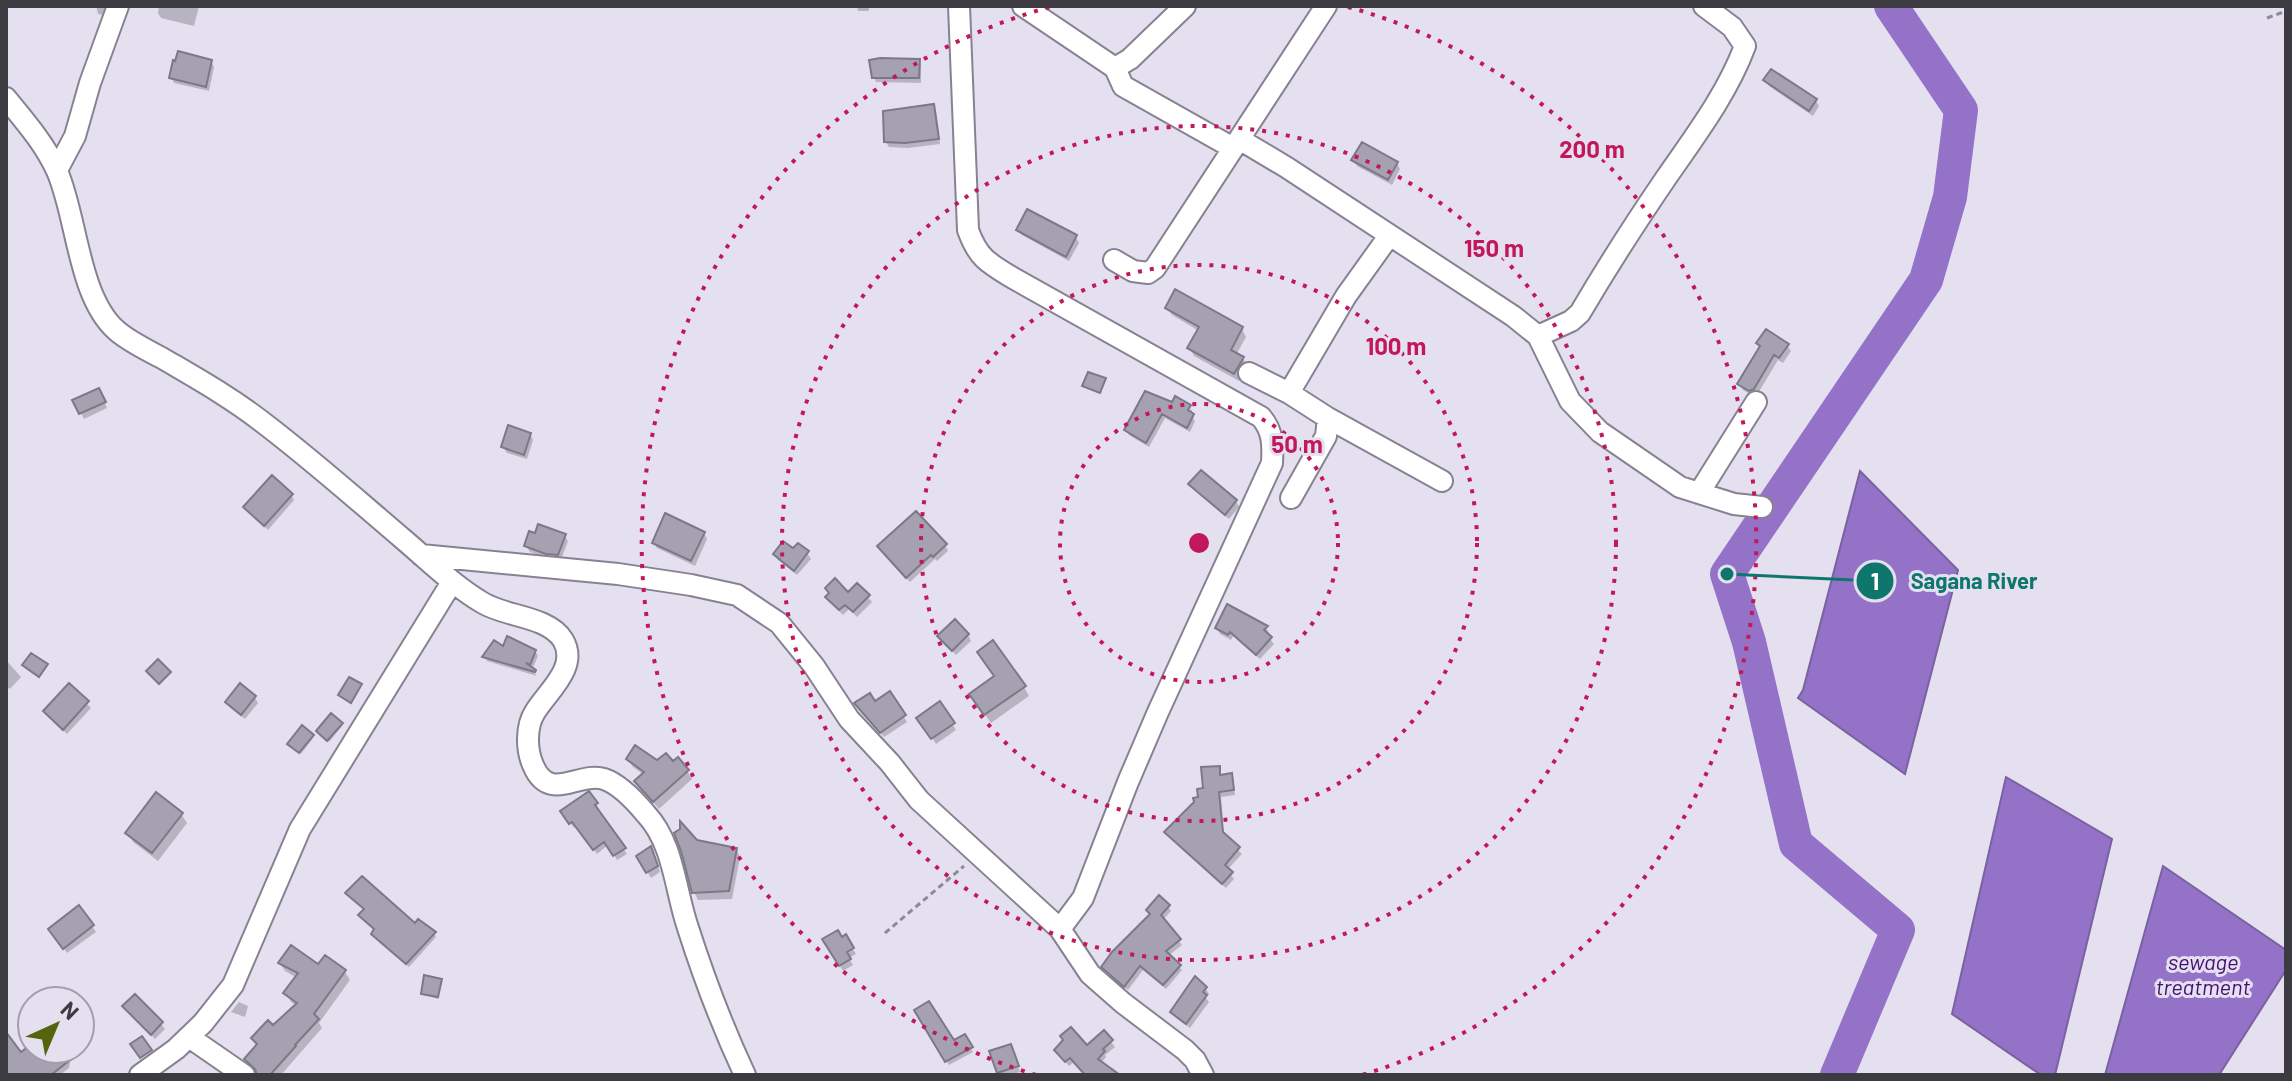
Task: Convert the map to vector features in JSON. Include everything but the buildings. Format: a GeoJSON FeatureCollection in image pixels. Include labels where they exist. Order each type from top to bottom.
{"type":"FeatureCollection","features":[{"type":"Feature","properties":{"kind":"street"},"geometry":{"type":"LineString","coordinates":[[57,170],[75,136],[90,83],[118,6]]}},
{"type":"Feature","properties":{"kind":"street"},"geometry":{"type":"LineString","coordinates":[[959,6],[968,230],[981,257],[1261,417],[1269,427],[1273,448],[1272,463],[1158,712],[1083,898],[1060,929]]}},
{"type":"Feature","properties":{"kind":"street"},"geometry":{"type":"LineString","coordinates":[[1023,6],[1115,68],[1123,86],[1286,167],[1513,316],[1538,336],[1570,401],[1584,417],[1600,432],[1680,487],[1734,504],[1762,507]]}},
{"type":"Feature","properties":{"kind":"street"},"geometry":{"type":"LineString","coordinates":[[1115,68],[1130,59],[1185,6]]}},
{"type":"Feature","properties":{"kind":"street"},"geometry":{"type":"LineString","coordinates":[[1114,260],[1133,271],[1148,273],[1155,268],[1326,6]]}},
{"type":"Feature","properties":{"kind":"street"},"geometry":{"type":"LineString","coordinates":[[1538,336],[1571,321],[1580,313],[1713,109],[1739,60],[1745,46],[1732,27],[1704,6]]}},
{"type":"Feature","properties":{"kind":"street"},"geometry":{"type":"LineString","coordinates":[[6,98],[31,129],[57,170],[91,290],[99,310],[116,330],[223,394],[258,419],[306,456],[452,582],[484,604],[550,628],[562,639],[567,658],[565,671],[533,714],[527,745],[531,761],[538,776],[557,786],[601,777],[611,782],[647,815],[663,836],[687,928],[745,1075]]}},
{"type":"Feature","properties":{"kind":"street"},"geometry":{"type":"LineString","coordinates":[[1289,393],[1346,296],[1389,236]]}},
{"type":"Feature","properties":{"kind":"street"},"geometry":{"type":"LineString","coordinates":[[1249,373],[1442,481]]}},
{"type":"Feature","properties":{"kind":"street"},"geometry":{"type":"LineString","coordinates":[[1699,493],[1756,402]]}},
{"type":"Feature","properties":{"kind":"street"},"geometry":{"type":"LineString","coordinates":[[1291,498],[1326,436],[1328,418]]}},
{"type":"Feature","properties":{"kind":"street"},"geometry":{"type":"LineString","coordinates":[[421,555],[618,574],[737,595],[779,623],[814,666],[849,719],[919,800],[1060,929],[1090,974],[1185,1050],[1203,1075]]}},
{"type":"Feature","properties":{"kind":"street"},"geometry":{"type":"LineString","coordinates":[[140,1075],[189,1037],[233,985],[300,829],[452,582]]}},
{"type":"Feature","properties":{"kind":"street"},"geometry":{"type":"LineString","coordinates":[[189,1037],[244,1075]]}},
{"type":"Feature","properties":{"kind":"path"},"geometry":{"type":"LineString","coordinates":[[2267,18],[2286,11]]}},
{"type":"Feature","properties":{"kind":"path"},"geometry":{"type":"LineString","coordinates":[[885,933],[968,862]]}},
{"type":"Feature","properties":{"kind":"water"},"geometry":{"type":"Polygon","coordinates":[[[1860,471],[1958,570],[1905,774],[1798,698],[1803,690],[1860,471]]]}},
{"type":"Feature","properties":{"kind":"water"},"geometry":{"type":"Polygon","coordinates":[[[2006,777],[2112,839],[2055,1075],[2041,1075],[1952,1014],[2006,777]]]}},
{"type":"Feature","properties":{"kind":"water","name":"sewage treatment"},"geometry":{"type":"Polygon","coordinates":[[[2163,866],[2286,950],[2286,970],[2219,1075],[2105,1075],[2163,866]]]}},
{"type":"Feature","properties":{"kind":"waterway"},"geometry":{"type":"LineString","coordinates":[[1837,1075],[1898,930],[1796,844],[1749,642],[1727,574],[1926,280],[1950,197],[1961,110],[1891,6]]}},
{"type":"Feature","properties":{"kind":"place","name":"Sagana River"},"geometry":{"type":"Point","coordinates":[1727,574]}}]}
